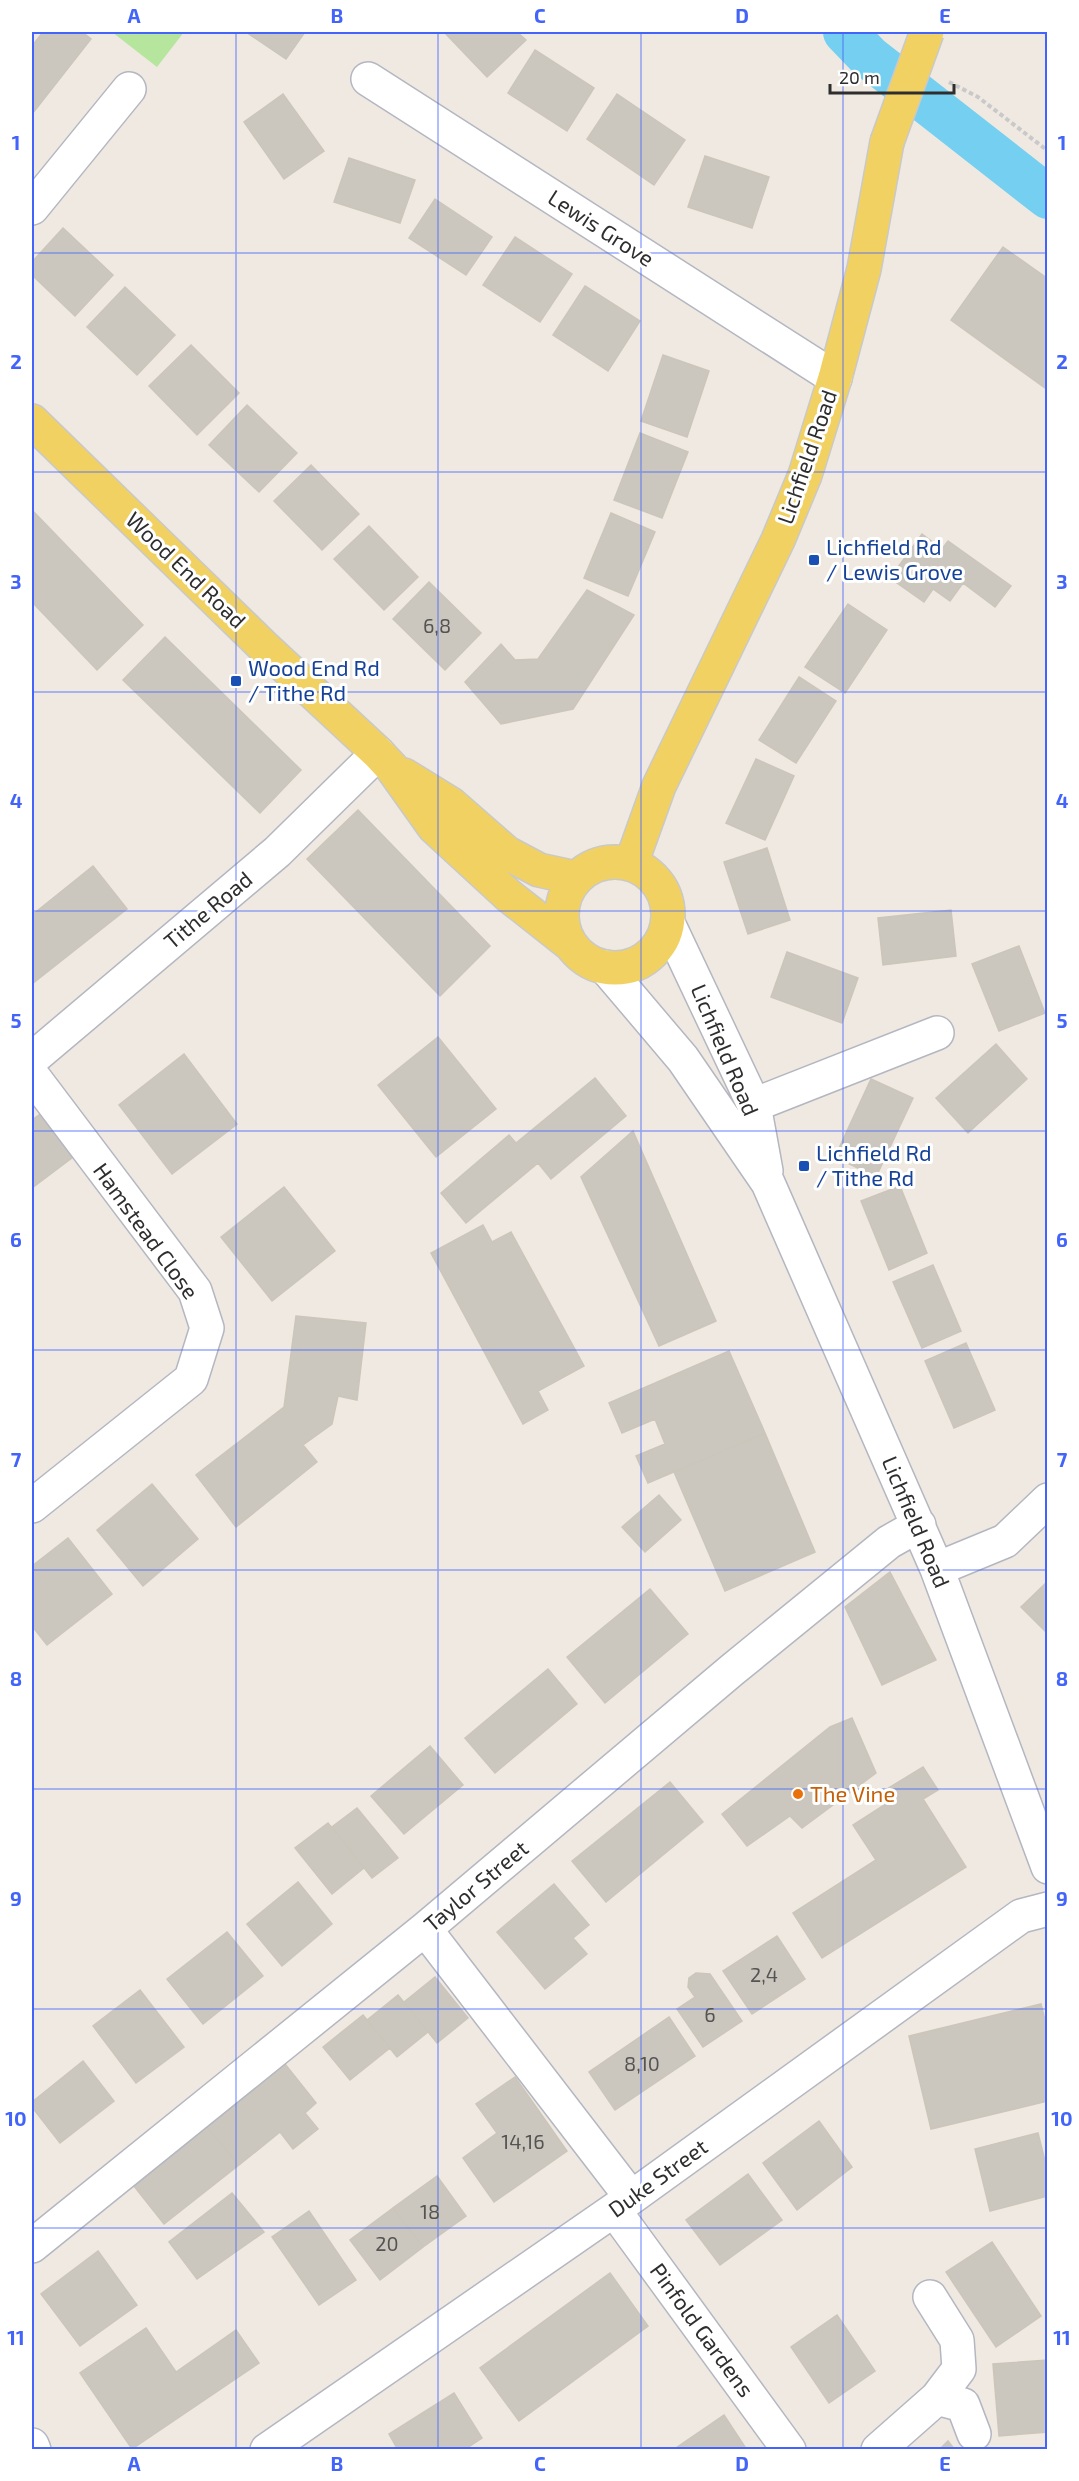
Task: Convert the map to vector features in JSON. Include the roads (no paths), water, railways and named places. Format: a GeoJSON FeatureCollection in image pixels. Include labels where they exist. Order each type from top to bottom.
{"type":"FeatureCollection","features":[{"type":"Feature","properties":{"kind":"main road","name":"Lichfield Road"},"geometry":{"type":"LineString","coordinates":[[631,864],[659,786],[778,540],[805,475],[835,378],[864,268],[887,142],[927,32]]}},
{"type":"Feature","properties":{"kind":"main road","name":"Wood End Road"},"geometry":{"type":"LineString","coordinates":[[32,421],[263,646],[385,760],[451,804],[507,853],[539,870],[576,878]]}},
{"type":"Feature","properties":{"kind":"main road","name":"Wood End Road"},"geometry":{"type":"LineString","coordinates":[[385,760],[434,827],[509,896],[570,944]]}},
{"type":"Feature","properties":{"kind":"main road"},"geometry":{"type":"LineString","coordinates":[[617,862],[631,864],[644,870],[655,879],[668,905],[668,923],[663,939],[653,953],[640,963],[622,968],[605,967],[592,963],[580,955],[570,944],[565,932],[562,912],[564,899],[576,878],[602,863],[617,862]]}},
{"type":"Feature","properties":{"kind":"street","name":"Lewis Grove"},"geometry":{"type":"LineString","coordinates":[[368,79],[835,378]]}},
{"type":"Feature","properties":{"kind":"street"},"geometry":{"type":"LineString","coordinates":[[32,208],[129,89]]}},
{"type":"Feature","properties":{"kind":"street","name":"Tithe Road"},"geometry":{"type":"LineString","coordinates":[[32,1059],[385,760]]}},
{"type":"Feature","properties":{"kind":"street","name":"Lichfield Road"},"geometry":{"type":"LineString","coordinates":[[668,923],[754,1105],[768,1183]]}},
{"type":"Feature","properties":{"kind":"street","name":"Lichfield Road"},"geometry":{"type":"LineString","coordinates":[[605,967],[683,1059],[768,1183],[937,1569],[1047,1867]]}},
{"type":"Feature","properties":{"kind":"street"},"geometry":{"type":"LineString","coordinates":[[754,1105],[937,1033]]}},
{"type":"Feature","properties":{"kind":"street","name":"Hamstead Close"},"geometry":{"type":"LineString","coordinates":[[32,1075],[195,1291],[207,1328],[191,1379],[32,1506]]}},
{"type":"Feature","properties":{"kind":"street"},"geometry":{"type":"LineString","coordinates":[[937,1569],[1005,1541],[1047,1500]]}},
{"type":"Feature","properties":{"kind":"street","name":"Taylor Street"},"geometry":{"type":"LineString","coordinates":[[32,2246],[425,1929],[732,1670],[890,1542],[919,1525]]}},
{"type":"Feature","properties":{"kind":"street","name":"Duke Street"},"geometry":{"type":"LineString","coordinates":[[267,2450],[622,2204],[1021,1916],[1047,1909]]}},
{"type":"Feature","properties":{"kind":"street","name":"Pinfold Gardens"},"geometry":{"type":"LineString","coordinates":[[425,1929],[622,2204],[789,2450]]}},
{"type":"Feature","properties":{"kind":"street"},"geometry":{"type":"LineString","coordinates":[[878,2450],[937,2398],[959,2369],[957,2340],[930,2297]]}},
{"type":"Feature","properties":{"kind":"street"},"geometry":{"type":"LineString","coordinates":[[937,2398],[963,2405],[974,2434]]}},
{"type":"Feature","properties":{"kind":"street"},"geometry":{"type":"LineString","coordinates":[[32,2445],[34,2450]]}},
{"type":"Feature","properties":{"kind":"waterway"},"geometry":{"type":"LineString","coordinates":[[845,32],[869,57],[1048,197]]}},
{"type":"Feature","properties":{"kind":"place","name":"Lichfield Rd / Lewis Grove"},"geometry":{"type":"Point","coordinates":[814,560]}},
{"type":"Feature","properties":{"kind":"place","name":"Wood End Rd / Tithe Rd"},"geometry":{"type":"Point","coordinates":[236,681]}},
{"type":"Feature","properties":{"kind":"place","name":"Lichfield Rd / Tithe Rd"},"geometry":{"type":"Point","coordinates":[804,1166]}},
{"type":"Feature","properties":{"kind":"place","name":"The Vine"},"geometry":{"type":"Point","coordinates":[798,1794]}}]}
